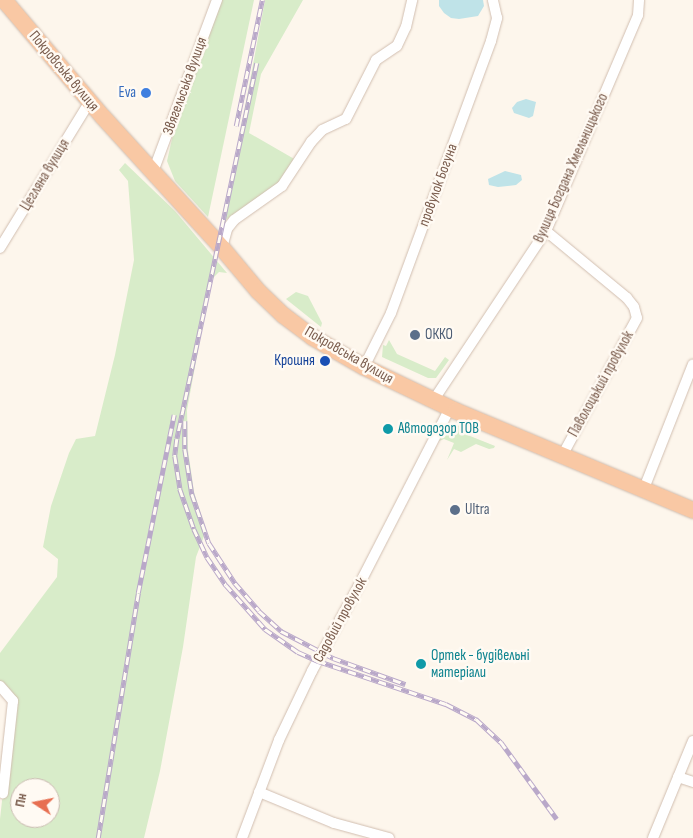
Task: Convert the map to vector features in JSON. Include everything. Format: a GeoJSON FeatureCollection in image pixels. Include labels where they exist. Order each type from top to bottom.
{"type":"FeatureCollection","features":[{"type":"Feature","properties":{"kind":"highway","name":"Покровська вулиця"},"geometry":{"type":"LineString","coordinates":[[4,0],[90,101],[222,248],[258,291],[283,315],[312,337],[364,366],[450,408],[693,510]]}},
{"type":"Feature","properties":{"kind":"street","name":"Звягельська вулиця"},"geometry":{"type":"LineString","coordinates":[[153,172],[217,0]]}},
{"type":"Feature","properties":{"kind":"street"},"geometry":{"type":"LineString","coordinates":[[222,248],[227,229],[234,220],[282,186],[311,142],[322,130],[346,119],[376,60],[397,46],[406,27],[412,0]]}},
{"type":"Feature","properties":{"kind":"street","name":"провулок Богуна"},"geometry":{"type":"LineString","coordinates":[[364,366],[391,313],[489,48],[497,18],[492,0]]}},
{"type":"Feature","properties":{"kind":"street","name":"вулиця Богдана Хмельницького"},"geometry":{"type":"LineString","coordinates":[[433,400],[546,231],[638,15],[639,0]]}},
{"type":"Feature","properties":{"kind":"street","name":"Цегляна вулиця"},"geometry":{"type":"LineString","coordinates":[[0,248],[90,101]]}},
{"type":"Feature","properties":{"kind":"street","name":"Паволоцький провулок"},"geometry":{"type":"LineString","coordinates":[[546,231],[627,298],[634,307],[637,318],[562,456]]}},
{"type":"Feature","properties":{"kind":"street"},"geometry":{"type":"LineString","coordinates":[[643,490],[693,364]]}},
{"type":"Feature","properties":{"kind":"street","name":"Садовий провулок"},"geometry":{"type":"LineString","coordinates":[[242,838],[279,740],[312,671],[360,586],[450,408]]}},
{"type":"Feature","properties":{"kind":"street"},"geometry":{"type":"LineString","coordinates":[[0,686],[13,701],[3,793]]}},
{"type":"Feature","properties":{"kind":"street"},"geometry":{"type":"LineString","coordinates":[[653,838],[693,740]]}},
{"type":"Feature","properties":{"kind":"street"},"geometry":{"type":"LineString","coordinates":[[678,777],[693,782]]}},
{"type":"Feature","properties":{"kind":"street"},"geometry":{"type":"LineString","coordinates":[[259,792],[334,823],[388,838]]}},
{"type":"Feature","properties":{"kind":"green space"},"geometry":{"type":"Polygon","coordinates":[[[221,0],[254,0],[208,217],[175,181],[167,161],[174,130],[221,0]]]}},
{"type":"Feature","properties":{"kind":"green space"},"geometry":{"type":"Polygon","coordinates":[[[265,0],[303,0],[261,74],[249,133],[296,160],[272,191],[227,219],[223,226],[265,0]]]}},
{"type":"Feature","properties":{"kind":"green space"},"geometry":{"type":"Polygon","coordinates":[[[125,163],[175,211],[227,273],[219,272],[211,280],[187,410],[188,450],[194,492],[206,531],[196,557],[183,647],[160,771],[144,838],[0,838],[0,819],[13,702],[0,686],[0,653],[57,577],[58,559],[43,547],[51,506],[69,453],[76,439],[95,436],[115,355],[134,260],[128,181],[119,170],[125,163]]]}},
{"type":"Feature","properties":{"kind":"green space"},"geometry":{"type":"Polygon","coordinates":[[[296,292],[308,296],[322,323],[321,327],[286,299],[296,292]]]}},
{"type":"Feature","properties":{"kind":"green space"},"geometry":{"type":"Polygon","coordinates":[[[389,340],[397,354],[435,371],[445,357],[449,360],[436,378],[428,378],[382,357],[383,345],[386,346],[389,340]]]}},
{"type":"Feature","properties":{"kind":"green space"},"geometry":{"type":"Polygon","coordinates":[[[452,423],[460,426],[465,434],[495,446],[494,448],[489,449],[476,444],[461,452],[454,449],[447,460],[454,443],[444,439],[439,441],[446,427],[452,423]]]}},
{"type":"Feature","properties":{"kind":"water"},"geometry":{"type":"Polygon","coordinates":[[[439,0],[483,0],[484,6],[478,16],[459,19],[451,18],[439,6],[439,0]]]}},
{"type":"Feature","properties":{"kind":"water"},"geometry":{"type":"Polygon","coordinates":[[[526,99],[536,102],[533,116],[529,118],[514,113],[512,108],[517,102],[526,99]]]}},
{"type":"Feature","properties":{"kind":"water"},"geometry":{"type":"Polygon","coordinates":[[[505,171],[521,175],[522,180],[516,185],[498,187],[489,185],[488,179],[505,171]]]}},
{"type":"Feature","properties":{"kind":"railway"},"geometry":{"type":"LineString","coordinates":[[236,126],[262,0]]}},
{"type":"Feature","properties":{"kind":"railway"},"geometry":{"type":"LineString","coordinates":[[257,63],[177,439],[175,456],[180,489],[194,529],[207,557],[226,585],[265,629],[298,652],[318,661],[446,704],[476,719],[501,742],[557,819]]}},
{"type":"Feature","properties":{"kind":"railway"},"geometry":{"type":"LineString","coordinates":[[98,838],[138,593],[174,415]]}},
{"type":"Feature","properties":{"kind":"railway"},"geometry":{"type":"LineString","coordinates":[[185,421],[185,449],[192,494],[209,543],[235,583],[259,611],[281,631],[333,658],[405,684]]}},
{"type":"Feature","properties":{"kind":"place","name":"Eva"},"geometry":{"type":"Point","coordinates":[146,93]}},
{"type":"Feature","properties":{"kind":"place","name":"ОККО"},"geometry":{"type":"Point","coordinates":[415,335]}},
{"type":"Feature","properties":{"kind":"place","name":"Крошня"},"geometry":{"type":"Point","coordinates":[325,361]}},
{"type":"Feature","properties":{"kind":"place","name":"Автодозор ТОВ"},"geometry":{"type":"Point","coordinates":[388,429]}},
{"type":"Feature","properties":{"kind":"place","name":"Ultra"},"geometry":{"type":"Point","coordinates":[455,510]}},
{"type":"Feature","properties":{"kind":"place","name":"Ортек - будівельні матеріали"},"geometry":{"type":"Point","coordinates":[421,664]}}]}
